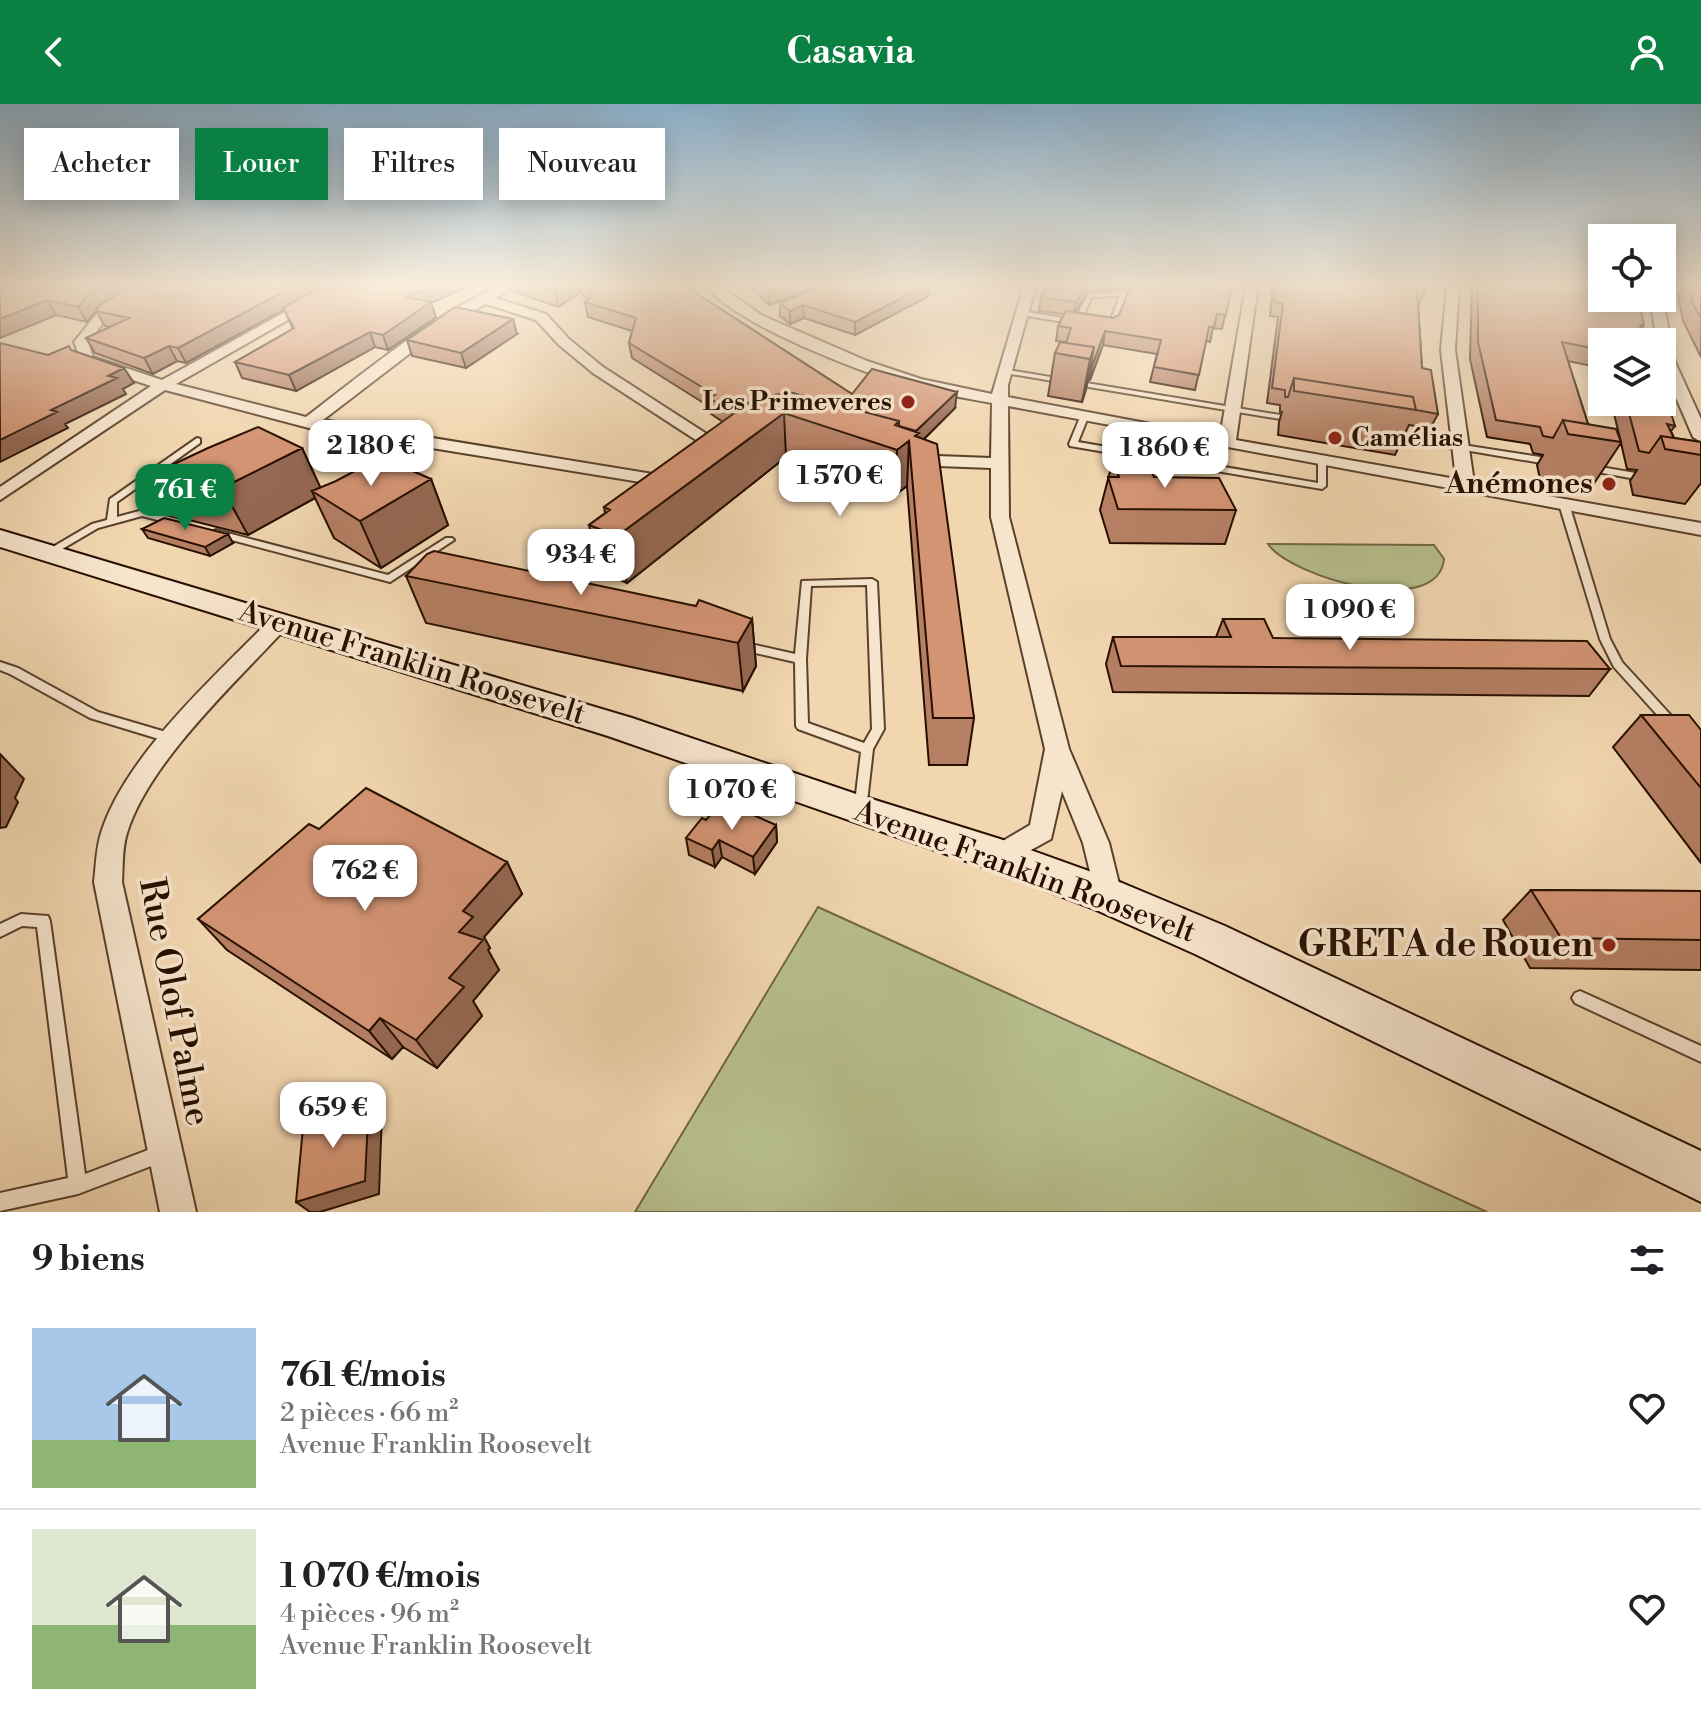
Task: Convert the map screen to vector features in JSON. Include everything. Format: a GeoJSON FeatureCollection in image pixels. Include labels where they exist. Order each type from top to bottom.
{"type":"FeatureCollection","features":[{"type":"Feature","properties":{"kind":"street"},"geometry":{"type":"LineString","coordinates":[[84,337],[81,342],[87,360],[163,385],[309,423],[676,483]]}},
{"type":"Feature","properties":{"kind":"street"},"geometry":{"type":"LineString","coordinates":[[0,495],[163,385],[250,337]]}},
{"type":"Feature","properties":{"kind":"street"},"geometry":{"type":"LineString","coordinates":[[309,423],[423,337]]}},
{"type":"Feature","properties":{"kind":"street"},"geometry":{"type":"LineString","coordinates":[[559,337],[598,370],[724,452]]}},
{"type":"Feature","properties":{"kind":"street"},"geometry":{"type":"LineString","coordinates":[[807,337],[862,364],[917,383],[1000,401],[1701,529]]}},
{"type":"Feature","properties":{"kind":"street"},"geometry":{"type":"LineString","coordinates":[[1014,337],[1000,401],[1000,517],[1057,749],[1080,798],[1096,843],[1108,896]]}},
{"type":"Feature","properties":{"kind":"street"},"geometry":{"type":"LineString","coordinates":[[1227,443],[1244,337]]}},
{"type":"Feature","properties":{"kind":"street"},"geometry":{"type":"LineString","coordinates":[[1449,337],[1448,350],[1466,486]]}},
{"type":"Feature","properties":{"kind":"street"},"geometry":{"type":"LineString","coordinates":[[1664,337],[1668,362],[1701,437]]}},
{"type":"Feature","properties":{"kind":"street"},"geometry":{"type":"LineString","coordinates":[[889,457],[998,463]]}},
{"type":"Feature","properties":{"kind":"street","name":"Avenue Franklin Roosevelt"},"geometry":{"type":"LineString","coordinates":[[0,538],[620,727],[1000,856],[1108,896],[1210,940],[1701,1177]]}},
{"type":"Feature","properties":{"kind":"street","name":"Rue Olof Palme"},"geometry":{"type":"LineString","coordinates":[[178,1212],[108,882],[115,832],[141,782],[174,738],[279,623]]}},
{"type":"Feature","properties":{"kind":"street"},"geometry":{"type":"LineString","coordinates":[[1000,856],[1042,831],[1057,749]]}},
{"type":"Feature","properties":{"kind":"lane"},"geometry":{"type":"LineString","coordinates":[[1005,371],[1308,421]]}},
{"type":"Feature","properties":{"kind":"lane"},"geometry":{"type":"LineString","coordinates":[[1084,417],[1073,444],[1322,486],[1322,460]]}},
{"type":"Feature","properties":{"kind":"lane"},"geometry":{"type":"LineString","coordinates":[[1385,434],[1566,464]]}},
{"type":"Feature","properties":{"kind":"lane"},"geometry":{"type":"LineString","coordinates":[[112,521],[113,501],[197,441]]}},
{"type":"Feature","properties":{"kind":"lane"},"geometry":{"type":"LineString","coordinates":[[1581,467],[1656,480]]}},
{"type":"Feature","properties":{"kind":"lane"},"geometry":{"type":"LineString","coordinates":[[49,553],[95,526],[205,495]]}},
{"type":"Feature","properties":{"kind":"lane"},"geometry":{"type":"LineString","coordinates":[[1564,504],[1605,639],[1618,664],[1680,733]]}},
{"type":"Feature","properties":{"kind":"lane"},"geometry":{"type":"LineString","coordinates":[[142,513],[186,524]]}},
{"type":"Feature","properties":{"kind":"lane"},"geometry":{"type":"LineString","coordinates":[[201,528],[390,579],[449,540]]}},
{"type":"Feature","properties":{"kind":"lane"},"geometry":{"type":"LineString","coordinates":[[571,607],[556,603],[576,575],[624,536]]}},
{"type":"Feature","properties":{"kind":"lane"},"geometry":{"type":"LineString","coordinates":[[860,811],[867,749],[878,729],[872,582],[806,583],[800,659],[802,726],[867,749]]}},
{"type":"Feature","properties":{"kind":"lane"},"geometry":{"type":"LineString","coordinates":[[724,641],[800,659]]}},
{"type":"Feature","properties":{"kind":"lane"},"geometry":{"type":"LineString","coordinates":[[0,666],[94,715],[133,729],[174,738]]}},
{"type":"Feature","properties":{"kind":"lane"},"geometry":{"type":"LineString","coordinates":[[0,931],[21,920],[43,921],[78,1185]]}},
{"type":"Feature","properties":{"kind":"lane"},"geometry":{"type":"LineString","coordinates":[[1580,998],[1701,1054]]}},
{"type":"Feature","properties":{"kind":"lane"},"geometry":{"type":"LineString","coordinates":[[0,1202],[78,1185],[165,1153]]}},
{"type":"Feature","properties":{"kind":"green space"},"geometry":{"type":"Polygon","coordinates":[[[1268,544],[1434,545],[1444,559],[1436,577],[1417,587],[1391,590],[1362,587],[1304,569],[1282,557],[1268,544]]]}},
{"type":"Feature","properties":{"kind":"green space"},"geometry":{"type":"Polygon","coordinates":[[[818,907],[1487,1212],[635,1212],[818,907]]]}},
{"type":"Feature","properties":{"kind":"building"},"geometry":{"type":"Polygon","coordinates":[[[199,337],[178,348],[169,346],[144,358],[86,338],[199,337]]]}},
{"type":"Feature","properties":{"kind":"building"},"geometry":{"type":"Polygon","coordinates":[[[279,337],[361,337],[289,375],[235,362],[279,337]]]}},
{"type":"Feature","properties":{"kind":"building"},"geometry":{"type":"Polygon","coordinates":[[[412,337],[486,337],[461,353],[407,340],[412,337]]]}},
{"type":"Feature","properties":{"kind":"building"},"geometry":{"type":"Polygon","coordinates":[[[631,337],[763,337],[852,394],[872,369],[957,392],[916,431],[899,426],[899,421],[789,392],[754,399],[735,413],[709,398],[715,395],[629,343],[631,337]]]}},
{"type":"Feature","properties":{"kind":"building"},"geometry":{"type":"Polygon","coordinates":[[[1068,337],[1103,337],[1092,366],[1094,347],[1066,343],[1068,337]]]}},
{"type":"Feature","properties":{"kind":"building"},"geometry":{"type":"Polygon","coordinates":[[[1141,337],[1207,337],[1199,375],[1154,367],[1161,340],[1141,337]]]}},
{"type":"Feature","properties":{"kind":"building"},"geometry":{"type":"Polygon","coordinates":[[[1279,337],[1420,337],[1422,368],[1431,370],[1438,414],[1416,410],[1413,397],[1294,378],[1288,397],[1285,397],[1285,390],[1272,388],[1279,337]]]}},
{"type":"Feature","properties":{"kind":"building"},"geometry":{"type":"Polygon","coordinates":[[[1478,337],[1588,337],[1588,347],[1562,342],[1588,424],[1563,420],[1553,438],[1543,436],[1540,427],[1496,420],[1478,337]]]}},
{"type":"Feature","properties":{"kind":"building"},"geometry":{"type":"Polygon","coordinates":[[[1060,342],[1094,347],[1090,359],[1055,353],[1060,342]]]}},
{"type":"Feature","properties":{"kind":"building"},"geometry":{"type":"Polygon","coordinates":[[[0,343],[48,355],[69,346],[71,350],[124,368],[108,376],[117,378],[51,410],[57,412],[0,440],[0,343]]]}},
{"type":"Feature","properties":{"kind":"building"},"geometry":{"type":"Polygon","coordinates":[[[1294,378],[1413,397],[1416,410],[1294,391],[1294,378]]]}},
{"type":"Feature","properties":{"kind":"building"},"geometry":{"type":"Polygon","coordinates":[[[789,392],[899,421],[895,425],[919,433],[915,436],[937,444],[974,718],[933,718],[909,441],[897,450],[784,413],[617,536],[589,525],[610,510],[604,507],[754,399],[789,392]]]}},
{"type":"Feature","properties":{"kind":"building"},"geometry":{"type":"Polygon","coordinates":[[[1630,416],[1672,416],[1675,426],[1667,424],[1674,438],[1661,436],[1649,453],[1639,451],[1630,416]]]}},
{"type":"Feature","properties":{"kind":"building"},"geometry":{"type":"Polygon","coordinates":[[[1563,420],[1616,429],[1621,442],[1568,434],[1563,420]]]}},
{"type":"Feature","properties":{"kind":"building"},"geometry":{"type":"Polygon","coordinates":[[[258,427],[302,448],[222,488],[157,472],[208,448],[258,427]]]}},
{"type":"Feature","properties":{"kind":"building"},"geometry":{"type":"Polygon","coordinates":[[[1661,436],[1701,442],[1701,455],[1665,449],[1661,436]]]}},
{"type":"Feature","properties":{"kind":"building"},"geometry":{"type":"Polygon","coordinates":[[[381,457],[431,479],[360,521],[312,491],[336,481],[381,457]]]}},
{"type":"Feature","properties":{"kind":"building"},"geometry":{"type":"Polygon","coordinates":[[[1113,460],[1146,460],[1154,477],[1219,478],[1236,510],[1118,509],[1108,477],[1119,477],[1113,460]]]}},
{"type":"Feature","properties":{"kind":"building"},"geometry":{"type":"Polygon","coordinates":[[[164,518],[228,534],[205,547],[142,529],[164,518]]]}},
{"type":"Feature","properties":{"kind":"building"},"geometry":{"type":"Polygon","coordinates":[[[434,551],[696,606],[699,600],[752,619],[738,643],[406,576],[427,554],[434,551]]]}},
{"type":"Feature","properties":{"kind":"building"},"geometry":{"type":"Polygon","coordinates":[[[1223,619],[1264,619],[1273,638],[1587,641],[1610,669],[1121,666],[1113,637],[1231,637],[1223,619]]]}},
{"type":"Feature","properties":{"kind":"building"},"geometry":{"type":"Polygon","coordinates":[[[1641,715],[1689,715],[1701,730],[1701,788],[1641,715]]]}},
{"type":"Feature","properties":{"kind":"building"},"geometry":{"type":"Polygon","coordinates":[[[366,788],[507,862],[463,911],[473,917],[459,932],[483,940],[449,978],[464,987],[416,1040],[380,1018],[369,1031],[198,919],[309,824],[319,829],[366,788]]]}},
{"type":"Feature","properties":{"kind":"building"},"geometry":{"type":"Polygon","coordinates":[[[715,809],[735,818],[742,810],[776,825],[753,857],[719,840],[712,850],[686,838],[702,818],[706,820],[715,809]]]}},
{"type":"Feature","properties":{"kind":"building"},"geometry":{"type":"Polygon","coordinates":[[[1531,890],[1701,891],[1701,940],[1561,938],[1531,890]]]}},
{"type":"Feature","properties":{"kind":"building"},"geometry":{"type":"Polygon","coordinates":[[[369,1098],[365,1181],[296,1202],[304,1117],[369,1098]]]}},
{"type":"Feature","properties":{"kind":"place","name":"Les Primeveres"},"geometry":{"type":"Point","coordinates":[908,402]}},
{"type":"Feature","properties":{"kind":"place","name":"Camélias"},"geometry":{"type":"Point","coordinates":[1335,438]}},
{"type":"Feature","properties":{"kind":"place","name":"Anémones"},"geometry":{"type":"Point","coordinates":[1609,484]}},
{"type":"Feature","properties":{"kind":"place","name":"GRETA de Rouen"},"geometry":{"type":"Point","coordinates":[1609,945]}}]}
